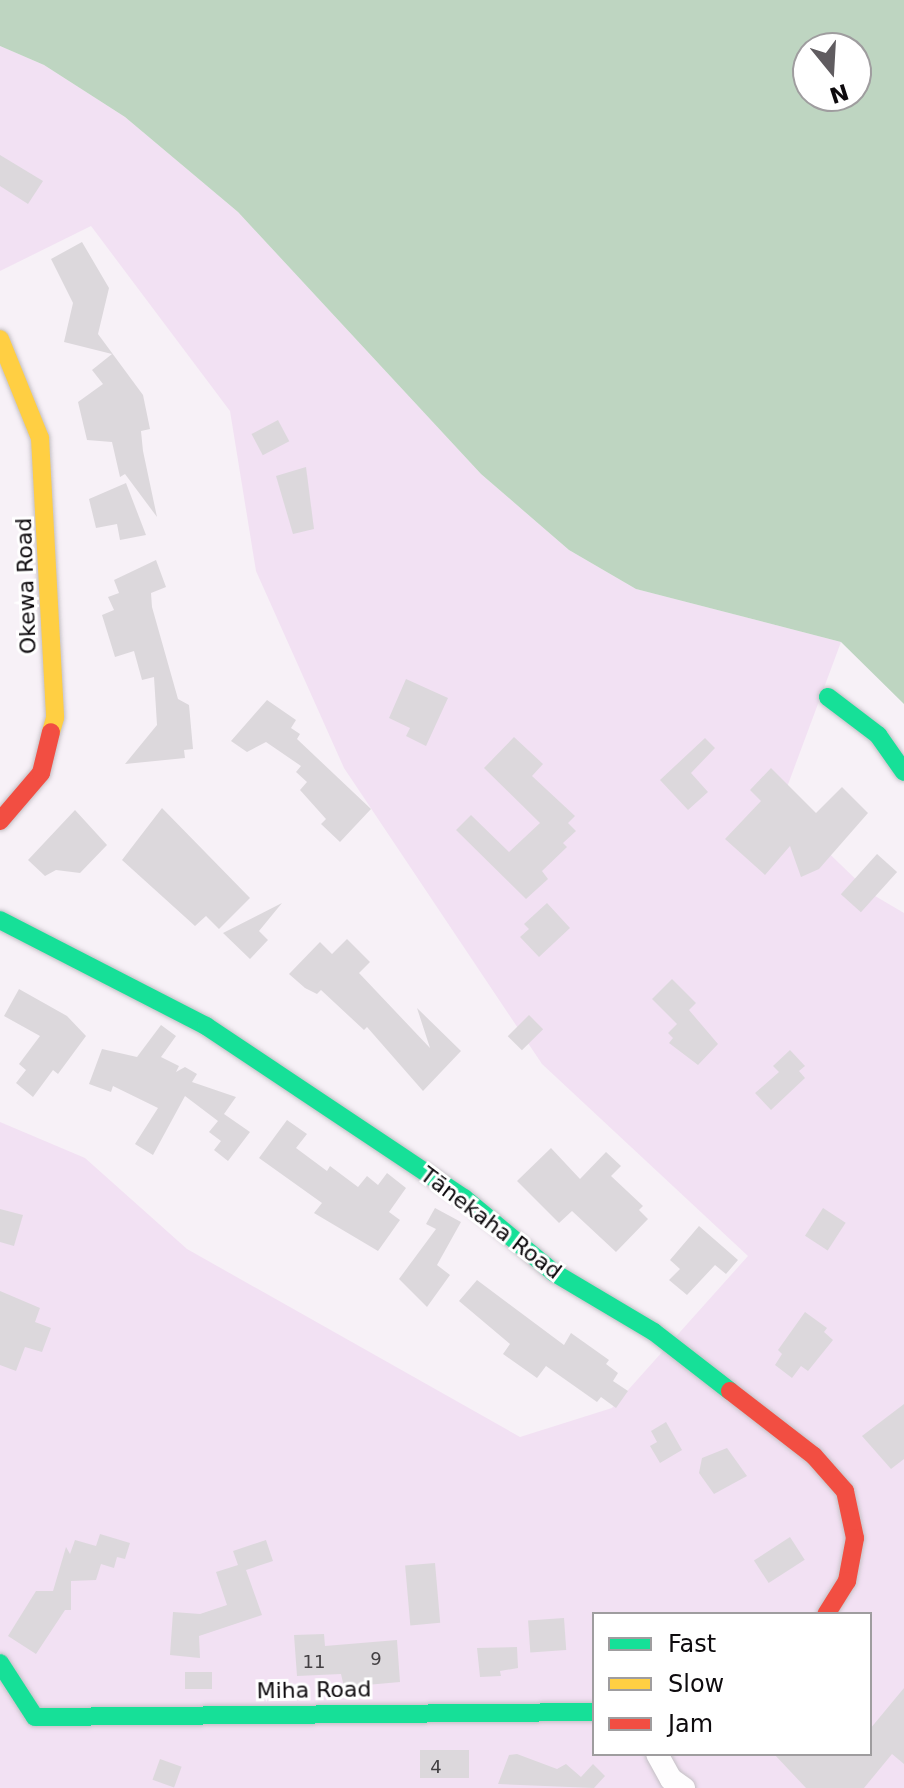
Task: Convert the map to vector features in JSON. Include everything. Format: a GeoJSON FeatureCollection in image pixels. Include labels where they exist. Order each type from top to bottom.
{"type":"FeatureCollection","features":[{"type":"Feature","properties":{"kind":"street","name":"Okewa Road"},"geometry":{"type":"LineString","coordinates":[[0,339],[40,438],[55,718],[41,773],[0,821]]}},
{"type":"Feature","properties":{"kind":"street"},"geometry":{"type":"LineString","coordinates":[[828,697],[878,735],[904,772]]}},
{"type":"Feature","properties":{"kind":"street","name":"Tānekaha Road"},"geometry":{"type":"LineString","coordinates":[[0,920],[206,1026],[464,1198],[553,1272],[654,1332],[814,1456],[845,1491],[855,1538],[847,1581],[827,1612]]}},
{"type":"Feature","properties":{"kind":"street","name":"Miha Road"},"geometry":{"type":"LineString","coordinates":[[0,1663],[35,1717],[592,1712]]}},
{"type":"Feature","properties":{"kind":"street"},"geometry":{"type":"LineString","coordinates":[[658,1756],[671,1779],[684,1788]]}},
{"type":"Feature","properties":{"kind":"shaded area"},"geometry":{"type":"Polygon","coordinates":[[[0,0],[904,0],[904,704],[841,642],[636,589],[569,550],[481,474],[238,212],[125,117],[44,65],[0,46],[0,0]]]}},
{"type":"Feature","properties":{"kind":"shaded area"},"geometry":{"type":"Polygon","coordinates":[[[0,46],[44,65],[125,117],[238,212],[481,474],[569,550],[636,589],[841,642],[780,806],[870,893],[904,913],[904,1788],[0,1788],[0,1122],[85,1158],[187,1249],[520,1437],[612,1408],[748,1256],[542,1064],[344,768],[256,571],[230,411],[91,226],[0,271],[0,46]]]}},
{"type":"Feature","properties":{"kind":"building"},"geometry":{"type":"Polygon","coordinates":[[[0,155],[43,181],[28,204],[0,186],[0,155]]]}},
{"type":"Feature","properties":{"kind":"building"},"geometry":{"type":"Polygon","coordinates":[[[82,242],[109,288],[98,334],[143,395],[150,429],[141,431],[143,451],[157,517],[125,474],[120,477],[112,442],[87,440],[78,402],[103,384],[92,370],[112,354],[64,342],[73,303],[51,259],[82,242]]]}},
{"type":"Feature","properties":{"kind":"building"},"geometry":{"type":"Polygon","coordinates":[[[278,420],[289,441],[263,455],[252,434],[278,420]]]}},
{"type":"Feature","properties":{"kind":"building"},"geometry":{"type":"Polygon","coordinates":[[[306,467],[314,529],[293,534],[276,476],[306,467]]]}},
{"type":"Feature","properties":{"kind":"building"},"geometry":{"type":"Polygon","coordinates":[[[126,483],[146,535],[120,540],[117,524],[96,528],[89,499],[126,483]]]}},
{"type":"Feature","properties":{"kind":"building"},"geometry":{"type":"Polygon","coordinates":[[[156,560],[166,587],[151,593],[152,607],[178,699],[189,705],[193,749],[184,750],[185,758],[125,764],[157,725],[154,677],[142,680],[134,651],[115,657],[102,615],[114,610],[108,597],[119,593],[114,580],[156,560]]]}},
{"type":"Feature","properties":{"kind":"building"},"geometry":{"type":"Polygon","coordinates":[[[406,679],[448,698],[426,746],[406,736],[410,728],[389,718],[406,679]]]}},
{"type":"Feature","properties":{"kind":"building"},"geometry":{"type":"Polygon","coordinates":[[[267,700],[296,720],[291,728],[300,734],[297,739],[371,809],[340,842],[321,824],[326,819],[300,790],[307,782],[296,772],[301,766],[266,742],[247,752],[231,741],[267,700]]]}},
{"type":"Feature","properties":{"kind":"building"},"geometry":{"type":"Polygon","coordinates":[[[514,737],[543,764],[532,776],[575,816],[568,823],[576,831],[563,843],[567,847],[542,871],[548,879],[526,899],[456,830],[471,815],[509,852],[540,823],[484,768],[514,737]]]}},
{"type":"Feature","properties":{"kind":"building"},"geometry":{"type":"Polygon","coordinates":[[[705,738],[715,748],[691,773],[708,792],[688,810],[660,780],[705,738]]]}},
{"type":"Feature","properties":{"kind":"building"},"geometry":{"type":"Polygon","coordinates":[[[771,768],[816,813],[842,787],[868,813],[819,869],[801,877],[790,846],[765,875],[725,839],[761,801],[750,790],[771,768]]]}},
{"type":"Feature","properties":{"kind":"building"},"geometry":{"type":"Polygon","coordinates":[[[162,808],[250,898],[219,929],[206,916],[195,926],[122,860],[162,808]]]}},
{"type":"Feature","properties":{"kind":"building"},"geometry":{"type":"Polygon","coordinates":[[[75,810],[107,845],[80,873],[56,870],[45,876],[28,860],[75,810]]]}},
{"type":"Feature","properties":{"kind":"building"},"geometry":{"type":"Polygon","coordinates":[[[877,854],[897,872],[861,912],[841,894],[877,854]]]}},
{"type":"Feature","properties":{"kind":"building"},"geometry":{"type":"Polygon","coordinates":[[[282,903],[259,931],[268,940],[250,959],[223,933],[282,903]]]}},
{"type":"Feature","properties":{"kind":"building"},"geometry":{"type":"Polygon","coordinates":[[[547,903],[570,928],[539,957],[520,937],[529,929],[524,924],[547,903]]]}},
{"type":"Feature","properties":{"kind":"building"},"geometry":{"type":"Polygon","coordinates":[[[347,939],[370,962],[359,973],[430,1048],[417,1008],[461,1051],[423,1091],[367,1027],[364,1030],[321,990],[317,994],[305,988],[289,974],[320,942],[332,954],[347,939]]]}},
{"type":"Feature","properties":{"kind":"building"},"geometry":{"type":"Polygon","coordinates":[[[672,979],[696,1003],[689,1010],[718,1044],[698,1065],[669,1043],[673,1038],[668,1033],[677,1024],[652,999],[672,979]]]}},
{"type":"Feature","properties":{"kind":"building"},"geometry":{"type":"Polygon","coordinates":[[[19,989],[67,1016],[86,1036],[58,1074],[53,1070],[33,1097],[16,1083],[26,1070],[19,1064],[40,1036],[4,1016],[19,989]]]}},
{"type":"Feature","properties":{"kind":"building"},"geometry":{"type":"Polygon","coordinates":[[[529,1015],[543,1029],[522,1050],[508,1036],[529,1015]]]}},
{"type":"Feature","properties":{"kind":"building"},"geometry":{"type":"Polygon","coordinates":[[[161,1025],[176,1036],[161,1057],[179,1066],[176,1072],[185,1067],[197,1074],[192,1082],[236,1097],[224,1114],[250,1132],[228,1161],[214,1150],[221,1141],[209,1132],[218,1121],[185,1096],[153,1155],[135,1144],[158,1108],[113,1086],[111,1092],[89,1084],[102,1049],[137,1057],[161,1025]]]}},
{"type":"Feature","properties":{"kind":"building"},"geometry":{"type":"Polygon","coordinates":[[[790,1050],[805,1066],[799,1071],[805,1078],[771,1110],[755,1093],[779,1072],[773,1066],[790,1050]]]}},
{"type":"Feature","properties":{"kind":"building"},"geometry":{"type":"Polygon","coordinates":[[[287,1120],[307,1134],[296,1148],[327,1171],[330,1166],[358,1187],[367,1176],[378,1185],[387,1173],[406,1188],[389,1212],[400,1220],[378,1251],[314,1213],[322,1203],[259,1158],[287,1120]]]}},
{"type":"Feature","properties":{"kind":"building"},"geometry":{"type":"Polygon","coordinates":[[[551,1148],[580,1179],[606,1152],[621,1166],[611,1176],[643,1206],[639,1210],[648,1219],[616,1252],[572,1211],[559,1223],[517,1181],[551,1148]]]}},
{"type":"Feature","properties":{"kind":"building"},"geometry":{"type":"Polygon","coordinates":[[[435,1208],[461,1222],[437,1265],[450,1275],[427,1307],[399,1279],[436,1229],[426,1224],[435,1208]]]}},
{"type":"Feature","properties":{"kind":"building"},"geometry":{"type":"Polygon","coordinates":[[[823,1208],[846,1223],[828,1250],[805,1236],[823,1208]]]}},
{"type":"Feature","properties":{"kind":"building"},"geometry":{"type":"Polygon","coordinates":[[[0,1209],[23,1215],[14,1246],[0,1242],[0,1209]]]}},
{"type":"Feature","properties":{"kind":"building"},"geometry":{"type":"Polygon","coordinates":[[[699,1226],[738,1260],[726,1274],[715,1265],[687,1295],[669,1280],[680,1269],[670,1260],[699,1226]]]}},
{"type":"Feature","properties":{"kind":"building"},"geometry":{"type":"Polygon","coordinates":[[[477,1280],[564,1345],[571,1333],[609,1360],[606,1364],[618,1373],[613,1381],[628,1391],[616,1408],[601,1397],[597,1402],[546,1366],[537,1378],[503,1354],[510,1344],[459,1301],[477,1280]]]}},
{"type":"Feature","properties":{"kind":"building"},"geometry":{"type":"Polygon","coordinates":[[[0,1291],[40,1308],[35,1322],[51,1328],[42,1352],[25,1347],[16,1371],[0,1365],[0,1291]]]}},
{"type":"Feature","properties":{"kind":"building"},"geometry":{"type":"Polygon","coordinates":[[[805,1312],[827,1328],[824,1332],[833,1340],[808,1371],[801,1366],[792,1378],[775,1365],[782,1354],[778,1350],[805,1312]]]}},
{"type":"Feature","properties":{"kind":"building"},"geometry":{"type":"Polygon","coordinates":[[[904,1404],[904,1459],[891,1469],[862,1436],[904,1404]]]}},
{"type":"Feature","properties":{"kind":"building"},"geometry":{"type":"Polygon","coordinates":[[[666,1422],[682,1450],[660,1463],[650,1446],[657,1442],[651,1431],[666,1422]]]}},
{"type":"Feature","properties":{"kind":"building"},"geometry":{"type":"Polygon","coordinates":[[[727,1448],[747,1476],[714,1494],[699,1473],[702,1458],[727,1448]]]}},
{"type":"Feature","properties":{"kind":"building"},"geometry":{"type":"Polygon","coordinates":[[[100,1534],[130,1543],[125,1559],[117,1557],[114,1568],[101,1564],[96,1580],[71,1581],[71,1610],[65,1610],[36,1654],[8,1636],[36,1591],[53,1591],[66,1547],[70,1554],[75,1540],[96,1546],[100,1534]]]}},
{"type":"Feature","properties":{"kind":"building"},"geometry":{"type":"Polygon","coordinates":[[[790,1537],[805,1560],[769,1583],[754,1560],[790,1537]]]}},
{"type":"Feature","properties":{"kind":"building"},"geometry":{"type":"Polygon","coordinates":[[[266,1540],[273,1561],[246,1570],[262,1615],[199,1636],[200,1658],[170,1655],[173,1612],[200,1614],[227,1605],[216,1572],[238,1565],[233,1551],[266,1540]]]}},
{"type":"Feature","properties":{"kind":"building"},"geometry":{"type":"Polygon","coordinates":[[[435,1563],[440,1623],[410,1625],[405,1566],[435,1563]]]}},
{"type":"Feature","properties":{"kind":"building"},"geometry":{"type":"Polygon","coordinates":[[[564,1618],[566,1650],[530,1652],[528,1621],[564,1618]]]}},
{"type":"Feature","properties":{"kind":"building"},"geometry":{"type":"Polygon","coordinates":[[[324,1634],[325,1646],[397,1640],[400,1682],[344,1687],[341,1674],[297,1676],[294,1635],[324,1634]]]}},
{"type":"Feature","properties":{"kind":"building"},"geometry":{"type":"Polygon","coordinates":[[[517,1647],[518,1668],[500,1671],[501,1676],[480,1677],[477,1648],[517,1647]]]}},
{"type":"Feature","properties":{"kind":"building"},"geometry":{"type":"Polygon","coordinates":[[[185,1672],[212,1672],[212,1689],[185,1689],[185,1672]]]}},
{"type":"Feature","properties":{"kind":"building"},"geometry":{"type":"Polygon","coordinates":[[[904,1688],[904,1764],[892,1754],[864,1788],[806,1788],[776,1756],[872,1756],[872,1727],[904,1688]]]}},
{"type":"Feature","properties":{"kind":"building"},"geometry":{"type":"Polygon","coordinates":[[[420,1750],[469,1750],[469,1778],[420,1778],[420,1750]]]}},
{"type":"Feature","properties":{"kind":"building"},"geometry":{"type":"Polygon","coordinates":[[[517,1754],[557,1769],[566,1764],[581,1777],[593,1764],[605,1776],[594,1788],[498,1784],[509,1755],[517,1754]]]}},
{"type":"Feature","properties":{"kind":"building"},"geometry":{"type":"Polygon","coordinates":[[[160,1759],[182,1767],[174,1788],[152,1780],[160,1759]]]}},
{"type":"Feature","properties":{"kind":"traffic: fast"},"geometry":{"type":"LineString","coordinates":[[828,697],[878,735],[904,772]]}},
{"type":"Feature","properties":{"kind":"traffic: fast"},"geometry":{"type":"LineString","coordinates":[[0,920],[206,1026],[464,1198],[553,1272],[654,1332],[730,1391]]}},
{"type":"Feature","properties":{"kind":"traffic: fast"},"geometry":{"type":"LineString","coordinates":[[0,1663],[35,1717],[592,1712]]}},
{"type":"Feature","properties":{"kind":"traffic: slow"},"geometry":{"type":"LineString","coordinates":[[0,339],[40,438],[55,718],[51,732]]}},
{"type":"Feature","properties":{"kind":"traffic: jam"},"geometry":{"type":"LineString","coordinates":[[0,821],[41,773],[51,732]]}},
{"type":"Feature","properties":{"kind":"traffic: jam"},"geometry":{"type":"LineString","coordinates":[[730,1391],[814,1456],[845,1491],[855,1538],[847,1581],[827,1612]]}}]}
